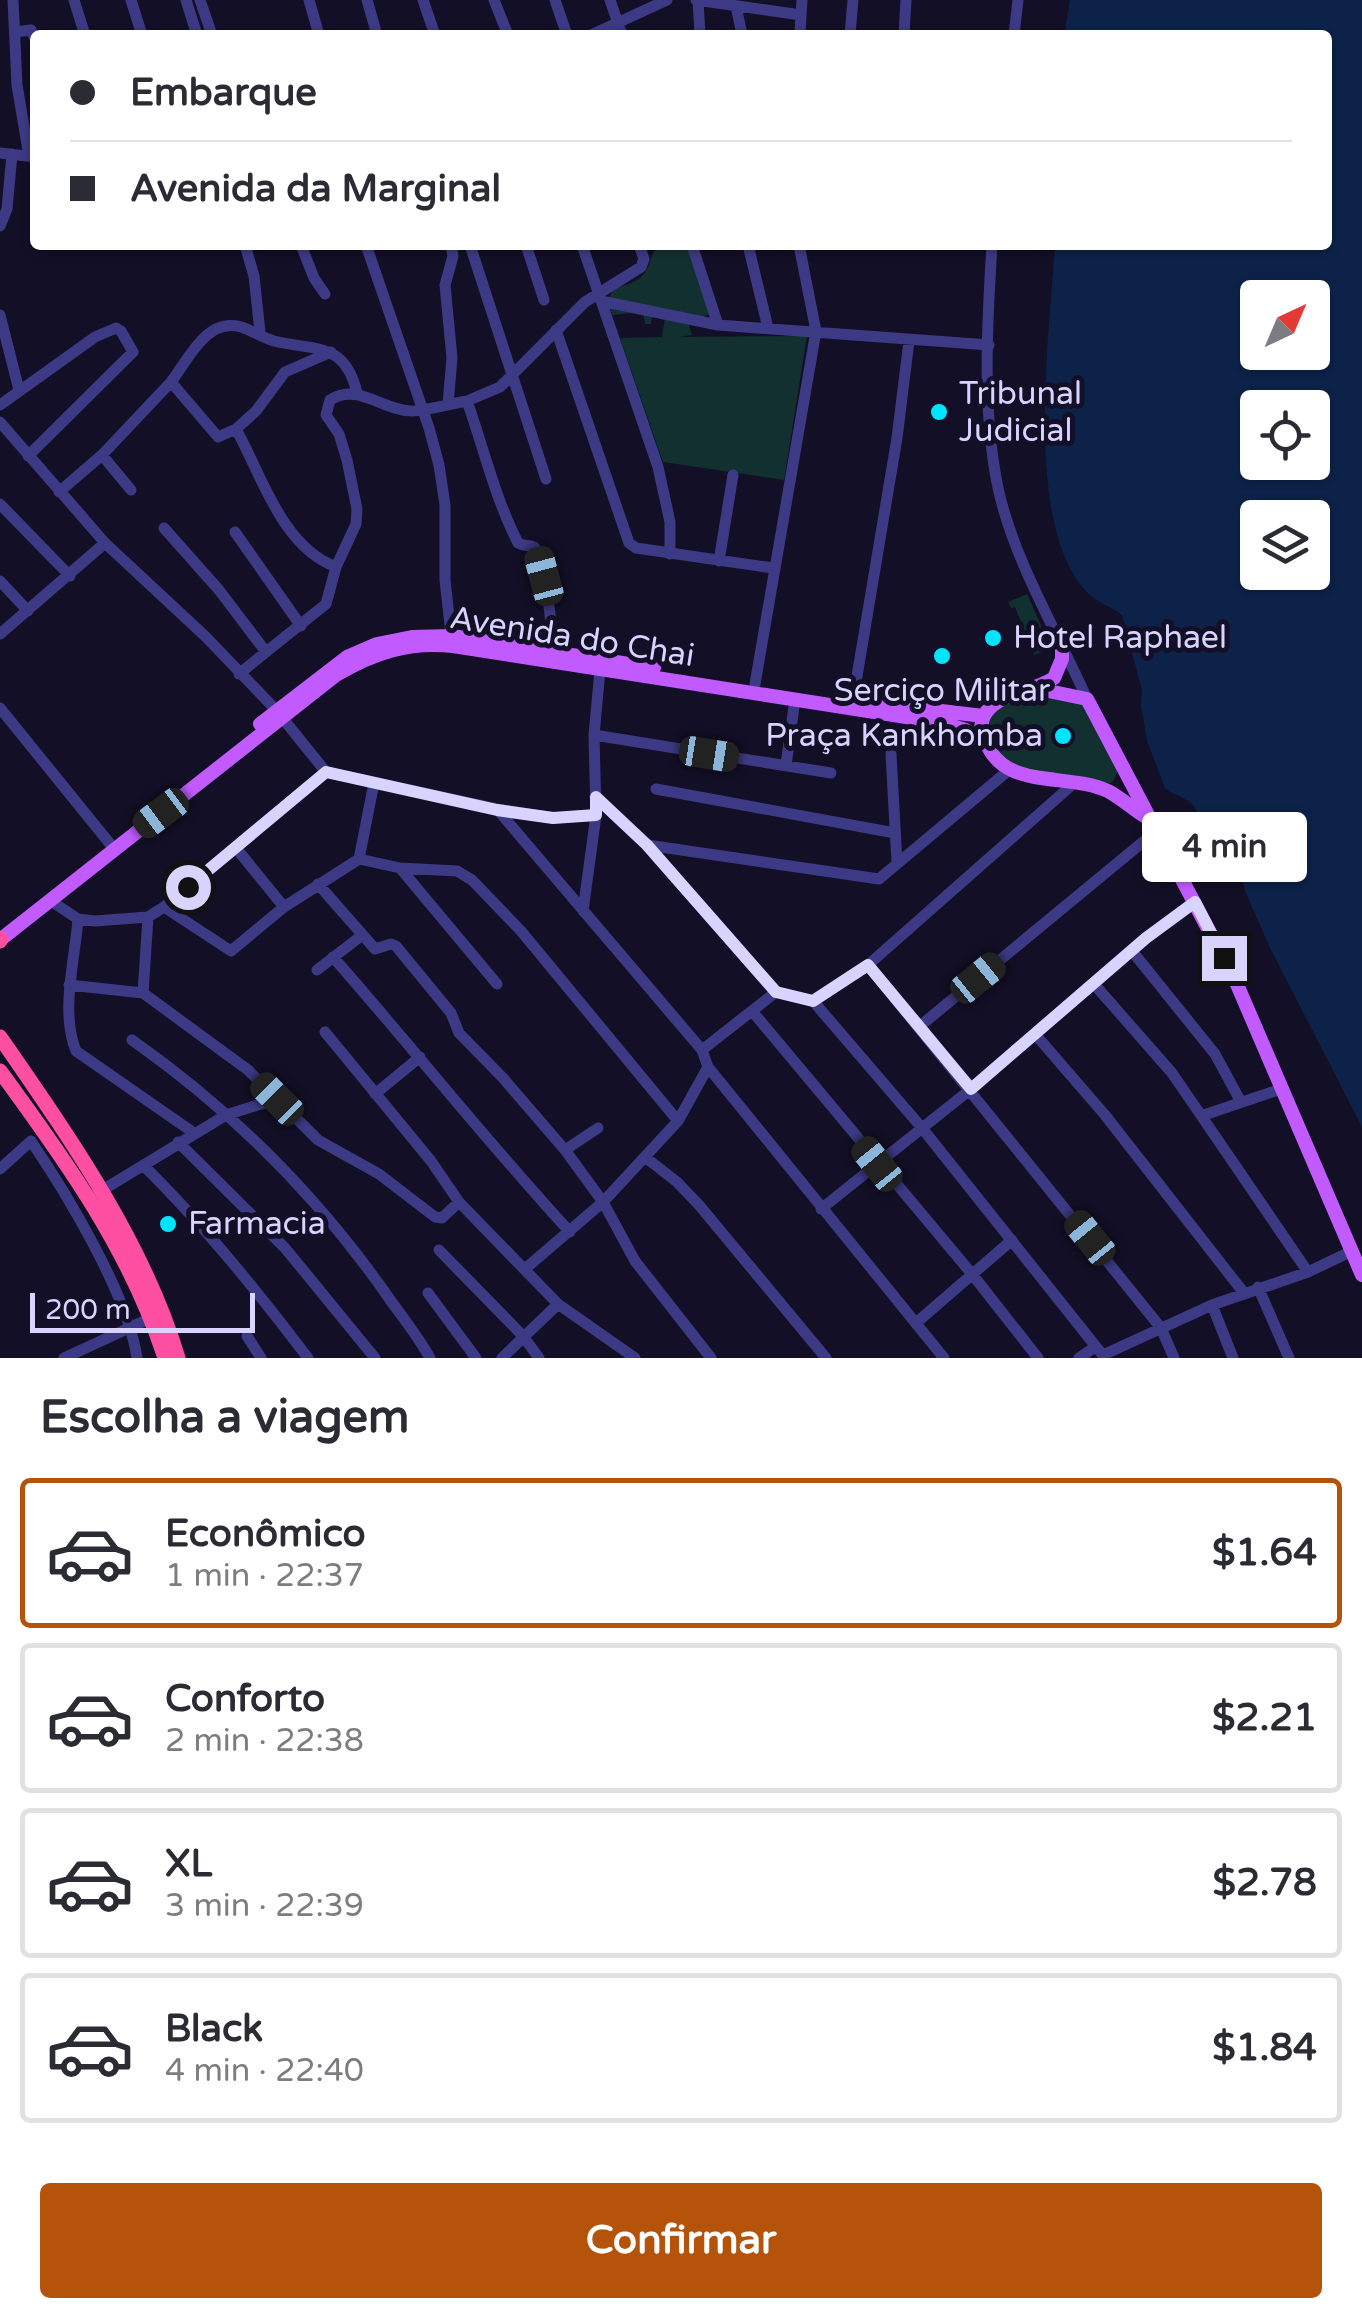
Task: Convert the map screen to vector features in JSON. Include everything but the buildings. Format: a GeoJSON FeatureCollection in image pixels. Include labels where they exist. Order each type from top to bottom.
{"type":"FeatureCollection","features":[{"type":"Feature","properties":{"kind":"highway"},"geometry":{"type":"LineString","coordinates":[[0,1037],[96,1194]]}},
{"type":"Feature","properties":{"kind":"highway"},"geometry":{"type":"LineString","coordinates":[[0,1070],[126,1234],[156,1316],[178,1358]]}},
{"type":"Feature","properties":{"kind":"highway"},"geometry":{"type":"LineString","coordinates":[[156,1316],[164,1358]]}},
{"type":"Feature","properties":{"kind":"main road","name":"Avenida do Chai"},"geometry":{"type":"LineString","coordinates":[[0,929],[112,847],[279,714],[365,658],[413,645],[452,641],[554,653],[852,700],[983,716]]}},
{"type":"Feature","properties":{"kind":"main road","name":"Avenida do Chai"},"geometry":{"type":"LineString","coordinates":[[452,641],[600,670],[953,726],[986,744],[1008,770]]}},
{"type":"Feature","properties":{"kind":"main road"},"geometry":{"type":"LineString","coordinates":[[986,744],[981,728],[983,716],[1018,691],[1050,681],[1058,673],[1062,644]]}},
{"type":"Feature","properties":{"kind":"main road"},"geometry":{"type":"LineString","coordinates":[[1034,688],[1087,699],[1236,982],[1362,1275]]}},
{"type":"Feature","properties":{"kind":"main road"},"geometry":{"type":"LineString","coordinates":[[1008,770],[1104,790],[1147,818]]}},
{"type":"Feature","properties":{"kind":"main road"},"geometry":{"type":"LineString","coordinates":[[1104,790],[1124,772]]}},
{"type":"Feature","properties":{"kind":"main road","name":"Avenida do Chai"},"geometry":{"type":"LineString","coordinates":[[0,940],[112,847]]}},
{"type":"Feature","properties":{"kind":"street"},"geometry":{"type":"LineString","coordinates":[[13,0],[17,84],[30,146]]}},
{"type":"Feature","properties":{"kind":"street"},"geometry":{"type":"LineString","coordinates":[[74,0],[83,30]]}},
{"type":"Feature","properties":{"kind":"street"},"geometry":{"type":"LineString","coordinates":[[132,0],[141,30]]}},
{"type":"Feature","properties":{"kind":"street"},"geometry":{"type":"LineString","coordinates":[[186,0],[195,30]]}},
{"type":"Feature","properties":{"kind":"street"},"geometry":{"type":"LineString","coordinates":[[200,0],[210,30]]}},
{"type":"Feature","properties":{"kind":"street"},"geometry":{"type":"LineString","coordinates":[[309,0],[318,30]]}},
{"type":"Feature","properties":{"kind":"street"},"geometry":{"type":"LineString","coordinates":[[367,0],[376,30]]}},
{"type":"Feature","properties":{"kind":"street"},"geometry":{"type":"LineString","coordinates":[[424,0],[433,30]]}},
{"type":"Feature","properties":{"kind":"street"},"geometry":{"type":"LineString","coordinates":[[494,0],[506,30]]}},
{"type":"Feature","properties":{"kind":"street"},"geometry":{"type":"LineString","coordinates":[[555,0],[565,30]]}},
{"type":"Feature","properties":{"kind":"street"},"geometry":{"type":"LineString","coordinates":[[610,0],[620,30],[666,0]]}},
{"type":"Feature","properties":{"kind":"street"},"geometry":{"type":"LineString","coordinates":[[800,30],[802,0]]}},
{"type":"Feature","properties":{"kind":"street"},"geometry":{"type":"LineString","coordinates":[[850,30],[853,0]]}},
{"type":"Feature","properties":{"kind":"street"},"geometry":{"type":"LineString","coordinates":[[904,30],[906,0]]}},
{"type":"Feature","properties":{"kind":"street"},"geometry":{"type":"LineString","coordinates":[[1015,30],[1018,0]]}},
{"type":"Feature","properties":{"kind":"street"},"geometry":{"type":"LineString","coordinates":[[700,30],[697,1],[801,15]]}},
{"type":"Feature","properties":{"kind":"street"},"geometry":{"type":"LineString","coordinates":[[736,6],[741,30]]}},
{"type":"Feature","properties":{"kind":"street"},"geometry":{"type":"LineString","coordinates":[[15,32],[30,30]]}},
{"type":"Feature","properties":{"kind":"street"},"geometry":{"type":"LineString","coordinates":[[0,226],[7,209],[6,153]]}},
{"type":"Feature","properties":{"kind":"street"},"geometry":{"type":"LineString","coordinates":[[246,250],[254,276],[260,332]]}},
{"type":"Feature","properties":{"kind":"street"},"geometry":{"type":"LineString","coordinates":[[303,250],[325,294]]}},
{"type":"Feature","properties":{"kind":"street"},"geometry":{"type":"LineString","coordinates":[[368,250],[439,465],[445,504],[445,580],[452,641]]}},
{"type":"Feature","properties":{"kind":"street"},"geometry":{"type":"LineString","coordinates":[[448,404],[452,358],[445,307],[452,250]]}},
{"type":"Feature","properties":{"kind":"street"},"geometry":{"type":"LineString","coordinates":[[472,250],[546,479]]}},
{"type":"Feature","properties":{"kind":"street"},"geometry":{"type":"LineString","coordinates":[[528,250],[544,300]]}},
{"type":"Feature","properties":{"kind":"street"},"geometry":{"type":"LineString","coordinates":[[584,250],[658,467],[670,522],[670,554]]}},
{"type":"Feature","properties":{"kind":"street"},"geometry":{"type":"LineString","coordinates":[[240,674],[326,604],[336,567],[356,524],[357,508],[339,434],[326,415],[335,396],[357,393],[392,408],[423,409],[467,402],[500,387],[556,330],[640,266],[644,258],[641,250]]}},
{"type":"Feature","properties":{"kind":"street"},"geometry":{"type":"LineString","coordinates":[[694,250],[718,325]]}},
{"type":"Feature","properties":{"kind":"street"},"geometry":{"type":"LineString","coordinates":[[749,250],[768,328]]}},
{"type":"Feature","properties":{"kind":"street"},"geometry":{"type":"LineString","coordinates":[[755,684],[816,331],[800,250]]}},
{"type":"Feature","properties":{"kind":"street"},"geometry":{"type":"LineString","coordinates":[[992,250],[988,345],[993,456],[999,490],[1008,523],[1087,699]]}},
{"type":"Feature","properties":{"kind":"street"},"geometry":{"type":"LineString","coordinates":[[600,296],[718,325],[988,345]]}},
{"type":"Feature","properties":{"kind":"street"},"geometry":{"type":"LineString","coordinates":[[0,315],[19,390]]}},
{"type":"Feature","properties":{"kind":"street"},"geometry":{"type":"LineString","coordinates":[[60,492],[102,455],[211,332],[236,326],[260,332],[274,341],[320,347],[331,352],[353,377],[357,393]]}},
{"type":"Feature","properties":{"kind":"street"},"geometry":{"type":"LineString","coordinates":[[0,404],[95,337],[116,328],[134,350],[28,456]]}},
{"type":"Feature","properties":{"kind":"street"},"geometry":{"type":"LineString","coordinates":[[556,330],[629,542],[636,548],[773,568]]}},
{"type":"Feature","properties":{"kind":"street"},"geometry":{"type":"LineString","coordinates":[[852,700],[909,341]]}},
{"type":"Feature","properties":{"kind":"street"},"geometry":{"type":"LineString","coordinates":[[170,382],[214,436],[221,437],[256,411],[279,376],[331,352]]}},
{"type":"Feature","properties":{"kind":"street"},"geometry":{"type":"LineString","coordinates":[[467,402],[491,481],[509,524],[518,543],[533,547],[538,553],[554,653]]}},
{"type":"Feature","properties":{"kind":"street"},"geometry":{"type":"LineString","coordinates":[[0,422],[105,543],[164,596],[279,714],[326,772],[497,810],[553,818],[596,815]]}},
{"type":"Feature","properties":{"kind":"street"},"geometry":{"type":"LineString","coordinates":[[236,429],[295,538],[316,558],[336,567]]}},
{"type":"Feature","properties":{"kind":"street"},"geometry":{"type":"LineString","coordinates":[[102,455],[131,490]]}},
{"type":"Feature","properties":{"kind":"street"},"geometry":{"type":"LineString","coordinates":[[719,560],[732,475]]}},
{"type":"Feature","properties":{"kind":"street"},"geometry":{"type":"LineString","coordinates":[[0,504],[70,576]]}},
{"type":"Feature","properties":{"kind":"street"},"geometry":{"type":"LineString","coordinates":[[164,528],[220,590],[266,652]]}},
{"type":"Feature","properties":{"kind":"street"},"geometry":{"type":"LineString","coordinates":[[235,532],[301,626]]}},
{"type":"Feature","properties":{"kind":"street"},"geometry":{"type":"LineString","coordinates":[[0,634],[105,543]]}},
{"type":"Feature","properties":{"kind":"street"},"geometry":{"type":"LineString","coordinates":[[0,581],[28,610]]}},
{"type":"Feature","properties":{"kind":"street"},"geometry":{"type":"LineString","coordinates":[[583,911],[596,815],[594,735],[600,670]]}},
{"type":"Feature","properties":{"kind":"street"},"geometry":{"type":"LineString","coordinates":[[786,766],[795,700]]}},
{"type":"Feature","properties":{"kind":"street"},"geometry":{"type":"LineString","coordinates":[[0,708],[112,847]]}},
{"type":"Feature","properties":{"kind":"street"},"geometry":{"type":"LineString","coordinates":[[594,735],[831,773]]}},
{"type":"Feature","properties":{"kind":"street"},"geometry":{"type":"LineString","coordinates":[[891,754],[896,863]]}},
{"type":"Feature","properties":{"kind":"street"},"geometry":{"type":"LineString","coordinates":[[647,845],[870,880],[889,873],[1008,770]]}},
{"type":"Feature","properties":{"kind":"street"},"geometry":{"type":"LineString","coordinates":[[51,901],[78,919],[148,917],[326,772]]}},
{"type":"Feature","properties":{"kind":"street"},"geometry":{"type":"LineString","coordinates":[[359,859],[374,784]]}},
{"type":"Feature","properties":{"kind":"street"},"geometry":{"type":"LineString","coordinates":[[813,1001],[868,965],[1074,784]]}},
{"type":"Feature","properties":{"kind":"street"},"geometry":{"type":"LineString","coordinates":[[656,789],[895,833]]}},
{"type":"Feature","properties":{"kind":"street"},"geometry":{"type":"LineString","coordinates":[[596,797],[647,845],[776,992],[813,1001],[922,1128],[1101,1353]]}},
{"type":"Feature","properties":{"kind":"street"},"geometry":{"type":"LineString","coordinates":[[497,810],[702,1050],[708,1067],[944,1358]]}},
{"type":"Feature","properties":{"kind":"street"},"geometry":{"type":"LineString","coordinates":[[920,1026],[1154,832]]}},
{"type":"Feature","properties":{"kind":"street"},"geometry":{"type":"LineString","coordinates":[[236,848],[284,907]]}},
{"type":"Feature","properties":{"kind":"street"},"geometry":{"type":"LineString","coordinates":[[164,907],[231,950],[284,907],[359,859],[400,868],[457,871],[472,880],[520,931],[678,1120]]}},
{"type":"Feature","properties":{"kind":"street"},"geometry":{"type":"LineString","coordinates":[[400,868],[497,984]]}},
{"type":"Feature","properties":{"kind":"street"},"geometry":{"type":"LineString","coordinates":[[318,884],[375,949],[394,944],[451,1012],[459,1034],[564,1150],[602,1202],[635,1261],[711,1358]]}},
{"type":"Feature","properties":{"kind":"street"},"geometry":{"type":"LineString","coordinates":[[821,1208],[1195,902]]}},
{"type":"Feature","properties":{"kind":"street"},"geometry":{"type":"LineString","coordinates":[[142,993],[148,917]]}},
{"type":"Feature","properties":{"kind":"street"},"geometry":{"type":"LineString","coordinates":[[78,919],[75,967],[68,984],[76,1051],[194,1133]]}},
{"type":"Feature","properties":{"kind":"street"},"geometry":{"type":"LineString","coordinates":[[317,970],[362,936]]}},
{"type":"Feature","properties":{"kind":"street"},"geometry":{"type":"LineString","coordinates":[[1132,951],[1215,1054],[1241,1102]]}},
{"type":"Feature","properties":{"kind":"street"},"geometry":{"type":"LineString","coordinates":[[333,957],[502,1158],[570,1232]]}},
{"type":"Feature","properties":{"kind":"street"},"geometry":{"type":"LineString","coordinates":[[868,965],[1161,1328],[1174,1358]]}},
{"type":"Feature","properties":{"kind":"street"},"geometry":{"type":"LineString","coordinates":[[68,984],[142,993],[236,1060],[318,1140],[380,1174],[435,1218],[442,1218],[459,1202]]}},
{"type":"Feature","properties":{"kind":"street"},"geometry":{"type":"LineString","coordinates":[[1094,984],[1204,1115],[1308,1272]]}},
{"type":"Feature","properties":{"kind":"street"},"geometry":{"type":"LineString","coordinates":[[702,1050],[776,992]]}},
{"type":"Feature","properties":{"kind":"street"},"geometry":{"type":"LineString","coordinates":[[752,1011],[1038,1358]]}},
{"type":"Feature","properties":{"kind":"street"},"geometry":{"type":"LineString","coordinates":[[325,1032],[431,1161],[459,1202],[558,1304],[635,1358]]}},
{"type":"Feature","properties":{"kind":"street"},"geometry":{"type":"LineString","coordinates":[[1035,1034],[1105,1115],[1244,1292]]}},
{"type":"Feature","properties":{"kind":"street"},"geometry":{"type":"LineString","coordinates":[[132,1040],[188,1079],[320,1206],[372,1272],[430,1358]]}},
{"type":"Feature","properties":{"kind":"street"},"geometry":{"type":"LineString","coordinates":[[375,1094],[420,1056]]}},
{"type":"Feature","properties":{"kind":"street"},"geometry":{"type":"LineString","coordinates":[[525,1269],[602,1202],[678,1120],[708,1067]]}},
{"type":"Feature","properties":{"kind":"street"},"geometry":{"type":"LineString","coordinates":[[1204,1115],[1281,1090]]}},
{"type":"Feature","properties":{"kind":"street"},"geometry":{"type":"LineString","coordinates":[[96,1194],[226,1114],[277,1099]]}},
{"type":"Feature","properties":{"kind":"street"},"geometry":{"type":"LineString","coordinates":[[0,1169],[31,1140],[40,1125]]}},
{"type":"Feature","properties":{"kind":"street"},"geometry":{"type":"LineString","coordinates":[[564,1150],[598,1128]]}},
{"type":"Feature","properties":{"kind":"street"},"geometry":{"type":"LineString","coordinates":[[31,1140],[81,1224],[130,1326],[137,1358]]}},
{"type":"Feature","properties":{"kind":"street"},"geometry":{"type":"LineString","coordinates":[[178,1142],[285,1248],[375,1358]]}},
{"type":"Feature","properties":{"kind":"street"},"geometry":{"type":"LineString","coordinates":[[644,1157],[699,1205],[826,1358]]}},
{"type":"Feature","properties":{"kind":"street"},"geometry":{"type":"LineString","coordinates":[[143,1165],[233,1259],[308,1358]]}},
{"type":"Feature","properties":{"kind":"street"},"geometry":{"type":"LineString","coordinates":[[916,1323],[1012,1240]]}},
{"type":"Feature","properties":{"kind":"street"},"geometry":{"type":"LineString","coordinates":[[439,1250],[523,1336],[539,1358]]}},
{"type":"Feature","properties":{"kind":"street"},"geometry":{"type":"LineString","coordinates":[[1079,1358],[1101,1353],[1212,1304],[1308,1272],[1352,1251]]}},
{"type":"Feature","properties":{"kind":"street"},"geometry":{"type":"LineString","coordinates":[[1258,1287],[1289,1358]]}},
{"type":"Feature","properties":{"kind":"street"},"geometry":{"type":"LineString","coordinates":[[428,1294],[476,1358]]}},
{"type":"Feature","properties":{"kind":"street"},"geometry":{"type":"LineString","coordinates":[[502,1358],[558,1304]]}},
{"type":"Feature","properties":{"kind":"street"},"geometry":{"type":"LineString","coordinates":[[1212,1304],[1233,1358]]}},
{"type":"Feature","properties":{"kind":"street"},"geometry":{"type":"LineString","coordinates":[[64,1358],[156,1316]]}},
{"type":"Feature","properties":{"kind":"street"},"geometry":{"type":"LineString","coordinates":[[248,1336],[261,1358]]}},
{"type":"Feature","properties":{"kind":"green space"},"geometry":{"type":"Polygon","coordinates":[[[691,250],[710,314],[688,322],[692,335],[678,337],[807,336],[784,480],[663,462],[620,338],[662,337],[665,318],[652,316],[651,324],[645,324],[643,312],[612,315],[610,303],[613,290],[643,275],[654,251],[691,250]]]}},
{"type":"Feature","properties":{"kind":"green space"},"geometry":{"type":"Polygon","coordinates":[[[1027,594],[1051,648],[1034,655],[1015,607],[1011,608],[1008,602],[1027,594]]]}},
{"type":"Feature","properties":{"kind":"green space"},"geometry":{"type":"Polygon","coordinates":[[[1032,693],[1084,703],[1119,769],[1113,781],[1105,787],[1018,772],[993,751],[985,717],[994,708],[1032,693]]]}},
{"type":"Feature","properties":{"kind":"water"},"geometry":{"type":"Polygon","coordinates":[[[1070,0],[1362,0],[1362,1127],[1270,948],[1245,891],[1241,869],[1220,840],[1205,834],[1192,804],[1165,788],[1147,741],[1142,690],[1122,615],[1085,590],[1066,559],[1053,519],[1045,425],[1055,250],[1332,250],[1332,30],[1065,30],[1070,0]]]}},
{"type":"Feature","properties":{"kind":"place","name":"Tribunal Judicial"},"geometry":{"type":"Point","coordinates":[939,412]}},
{"type":"Feature","properties":{"kind":"place","name":"Hotel Raphael"},"geometry":{"type":"Point","coordinates":[993,638]}},
{"type":"Feature","properties":{"kind":"place","name":"Serciço Militar"},"geometry":{"type":"Point","coordinates":[942,656]}},
{"type":"Feature","properties":{"kind":"place","name":"Praça Kankhomba"},"geometry":{"type":"Point","coordinates":[1063,736]}},
{"type":"Feature","properties":{"kind":"place","name":"Farmacia"},"geometry":{"type":"Point","coordinates":[168,1224]}},
{"type":"Feature","properties":{"kind":"route"},"geometry":{"type":"LineString","coordinates":[[188,887],[326,772],[497,810],[553,818],[596,815],[596,797],[647,845],[776,992],[813,1001],[868,965],[971,1089],[1146,938],[1195,902],[1224,958]]}}]}
